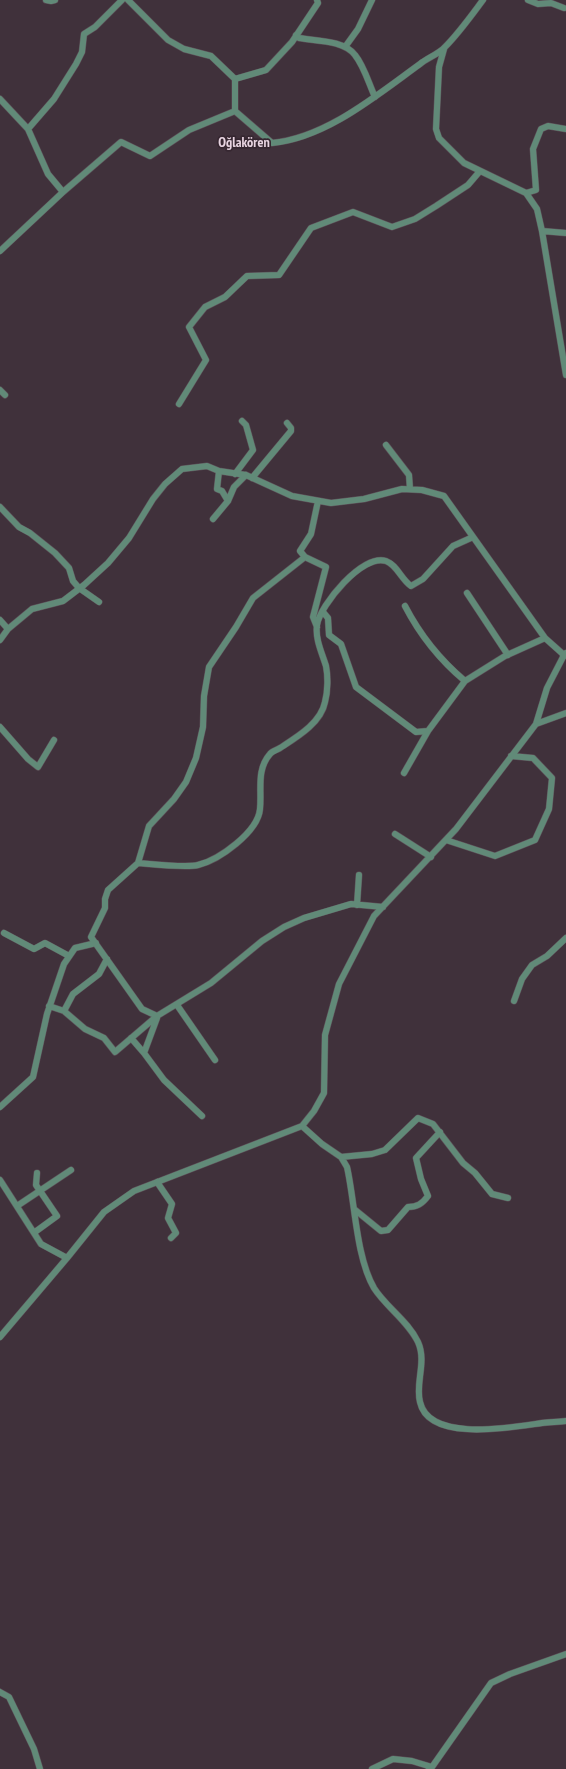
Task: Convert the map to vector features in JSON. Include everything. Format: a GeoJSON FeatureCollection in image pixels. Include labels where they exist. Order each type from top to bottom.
{"type":"FeatureCollection","features":[{"type":"Feature","properties":{"kind":"street"},"geometry":{"type":"LineString","coordinates":[[46,0],[55,0]]}},
{"type":"Feature","properties":{"kind":"street"},"geometry":{"type":"LineString","coordinates":[[28,129],[54,99],[76,64],[82,52],[84,34],[95,27],[122,0]]}},
{"type":"Feature","properties":{"kind":"street"},"geometry":{"type":"LineString","coordinates":[[128,0],[168,40],[184,49],[211,56],[235,79],[235,111],[272,143],[298,139],[323,128],[375,97],[426,59],[444,49],[483,0]]}},
{"type":"Feature","properties":{"kind":"street"},"geometry":{"type":"LineString","coordinates":[[235,79],[266,70],[292,42],[318,3],[317,0]]}},
{"type":"Feature","properties":{"kind":"street"},"geometry":{"type":"LineString","coordinates":[[345,47],[358,29],[372,0]]}},
{"type":"Feature","properties":{"kind":"street"},"geometry":{"type":"LineString","coordinates":[[528,0],[538,4],[551,3],[565,9]]}},
{"type":"Feature","properties":{"kind":"street"},"geometry":{"type":"LineString","coordinates":[[296,35],[299,38],[345,47],[355,55],[375,97]]}},
{"type":"Feature","properties":{"kind":"street"},"geometry":{"type":"LineString","coordinates":[[444,49],[439,67],[436,129],[439,138],[464,163],[526,193],[537,209],[566,375]]}},
{"type":"Feature","properties":{"kind":"street"},"geometry":{"type":"LineString","coordinates":[[0,99],[28,129],[48,174],[63,192]]}},
{"type":"Feature","properties":{"kind":"street"},"geometry":{"type":"LineString","coordinates":[[0,251],[63,192],[121,142],[150,156],[189,130],[235,111]]}},
{"type":"Feature","properties":{"kind":"street"},"geometry":{"type":"LineString","coordinates":[[526,193],[536,190],[533,150],[541,129],[548,126],[566,129]]}},
{"type":"Feature","properties":{"kind":"street"},"geometry":{"type":"LineString","coordinates":[[179,404],[206,360],[189,327],[205,307],[225,296],[248,276],[279,276],[311,228],[353,212],[392,226],[415,219],[468,186],[480,171]]}},
{"type":"Feature","properties":{"kind":"street"},"geometry":{"type":"LineString","coordinates":[[542,231],[566,233]]}},
{"type":"Feature","properties":{"kind":"street"},"geometry":{"type":"LineString","coordinates":[[0,390],[5,395]]}},
{"type":"Feature","properties":{"kind":"street"},"geometry":{"type":"LineString","coordinates":[[235,474],[253,450],[246,425],[242,421]]}},
{"type":"Feature","properties":{"kind":"street"},"geometry":{"type":"LineString","coordinates":[[252,478],[291,431],[291,428],[287,423]]}},
{"type":"Feature","properties":{"kind":"street"},"geometry":{"type":"LineString","coordinates":[[386,444],[409,475],[410,489]]}},
{"type":"Feature","properties":{"kind":"street"},"geometry":{"type":"LineString","coordinates":[[0,640],[8,629],[32,609],[63,601],[108,563],[129,538],[153,499],[165,484],[182,469],[207,466],[219,471],[246,475],[292,496],[331,503],[364,500],[402,489],[422,490],[444,496],[545,638],[565,655],[547,688],[536,724],[456,829],[374,916],[339,984],[325,1035],[324,1093],[314,1111],[302,1126],[134,1191],[104,1212],[0,1337]]}},
{"type":"Feature","properties":{"kind":"street"},"geometry":{"type":"LineString","coordinates":[[219,471],[217,489],[222,492],[228,501]]}},
{"type":"Feature","properties":{"kind":"street"},"geometry":{"type":"LineString","coordinates":[[212,519],[228,501],[234,487],[246,475]]}},
{"type":"Feature","properties":{"kind":"street"},"geometry":{"type":"LineString","coordinates":[[317,627],[313,618],[326,567],[305,557],[300,551],[311,534],[318,501]]}},
{"type":"Feature","properties":{"kind":"street"},"geometry":{"type":"LineString","coordinates":[[0,507],[19,527],[55,552],[68,568],[73,581],[99,602]]}},
{"type":"Feature","properties":{"kind":"street"},"geometry":{"type":"LineString","coordinates":[[138,863],[198,865],[225,852],[239,842],[251,828],[259,817],[260,772],[270,753],[301,734],[318,719],[326,702],[327,676],[317,636],[317,627],[323,612],[352,574],[375,560],[386,561],[394,566],[405,582],[411,586],[423,579],[453,546],[473,537]]}},
{"type":"Feature","properties":{"kind":"street"},"geometry":{"type":"LineString","coordinates":[[157,1016],[142,1009],[92,938],[105,908],[105,899],[108,890],[138,863],[149,826],[174,799],[186,782],[196,758],[203,727],[204,696],[209,667],[236,627],[253,598],[305,557]]}},
{"type":"Feature","properties":{"kind":"street"},"geometry":{"type":"LineString","coordinates":[[467,593],[508,655]]}},
{"type":"Feature","properties":{"kind":"street"},"geometry":{"type":"LineString","coordinates":[[405,606],[422,636],[450,669],[465,681]]}},
{"type":"Feature","properties":{"kind":"street"},"geometry":{"type":"LineString","coordinates":[[323,612],[328,618],[329,635],[341,644],[356,687],[416,732],[428,731]]}},
{"type":"Feature","properties":{"kind":"street"},"geometry":{"type":"LineString","coordinates":[[0,620],[8,629]]}},
{"type":"Feature","properties":{"kind":"street"},"geometry":{"type":"LineString","coordinates":[[404,774],[428,731],[465,681],[508,655],[545,638]]}},
{"type":"Feature","properties":{"kind":"street"},"geometry":{"type":"LineString","coordinates":[[536,724],[566,713]]}},
{"type":"Feature","properties":{"kind":"street"},"geometry":{"type":"LineString","coordinates":[[0,727],[28,759],[38,767],[54,740]]}},
{"type":"Feature","properties":{"kind":"street"},"geometry":{"type":"LineString","coordinates":[[446,840],[495,856],[535,840],[549,809],[552,778],[533,758],[511,756]]}},
{"type":"Feature","properties":{"kind":"street"},"geometry":{"type":"LineString","coordinates":[[396,834],[431,856]]}},
{"type":"Feature","properties":{"kind":"street"},"geometry":{"type":"LineString","coordinates":[[357,905],[359,875]]}},
{"type":"Feature","properties":{"kind":"street"},"geometry":{"type":"LineString","coordinates":[[49,1006],[64,1011],[85,1029],[104,1038],[115,1052],[157,1016],[211,983],[262,941],[284,927],[304,918],[351,904],[383,907]]}},
{"type":"Feature","properties":{"kind":"street"},"geometry":{"type":"LineString","coordinates":[[4,933],[34,949],[45,943],[69,956]]}},
{"type":"Feature","properties":{"kind":"street"},"geometry":{"type":"LineString","coordinates":[[514,1001],[522,979],[532,966],[547,956],[566,938]]}},
{"type":"Feature","properties":{"kind":"street"},"geometry":{"type":"LineString","coordinates":[[0,1107],[33,1076],[49,1006],[64,964],[75,948],[96,943]]}},
{"type":"Feature","properties":{"kind":"street"},"geometry":{"type":"LineString","coordinates":[[64,1011],[73,994],[99,974],[107,959]]}},
{"type":"Feature","properties":{"kind":"street"},"geometry":{"type":"LineString","coordinates":[[177,1005],[215,1060]]}},
{"type":"Feature","properties":{"kind":"street"},"geometry":{"type":"LineString","coordinates":[[144,1053],[157,1016]]}},
{"type":"Feature","properties":{"kind":"street"},"geometry":{"type":"LineString","coordinates":[[131,1038],[164,1080],[202,1116]]}},
{"type":"Feature","properties":{"kind":"street"},"geometry":{"type":"LineString","coordinates":[[342,1158],[372,1154],[384,1150],[418,1118],[433,1124],[463,1163],[475,1173],[492,1194],[508,1198]]}},
{"type":"Feature","properties":{"kind":"street"},"geometry":{"type":"LineString","coordinates":[[302,1126],[322,1144],[342,1158],[347,1167],[365,1262],[374,1288],[418,1342],[422,1359],[418,1392],[420,1404],[427,1416],[436,1423],[444,1426],[486,1430],[566,1421]]}},
{"type":"Feature","properties":{"kind":"street"},"geometry":{"type":"LineString","coordinates":[[354,1208],[381,1231],[388,1230],[408,1207],[416,1207],[424,1200],[428,1196],[421,1179],[416,1158],[440,1132]]}},
{"type":"Feature","properties":{"kind":"street"},"geometry":{"type":"LineString","coordinates":[[17,1206],[71,1170]]}},
{"type":"Feature","properties":{"kind":"street"},"geometry":{"type":"LineString","coordinates":[[35,1232],[57,1216],[36,1185],[37,1173]]}},
{"type":"Feature","properties":{"kind":"street"},"geometry":{"type":"LineString","coordinates":[[0,1180],[42,1244],[67,1258]]}},
{"type":"Feature","properties":{"kind":"street"},"geometry":{"type":"LineString","coordinates":[[157,1182],[172,1204],[168,1218],[176,1233],[171,1238]]}},
{"type":"Feature","properties":{"kind":"street"},"geometry":{"type":"LineString","coordinates":[[372,1769],[393,1759],[412,1761],[430,1768],[492,1683],[510,1674],[566,1654]]}},
{"type":"Feature","properties":{"kind":"street"},"geometry":{"type":"LineString","coordinates":[[0,1692],[10,1697],[34,1749],[40,1769]]}},
{"type":"Feature","properties":{"kind":"district","name":"Oğlakören"},"geometry":{"type":"Point","coordinates":[244,143]}}]}
